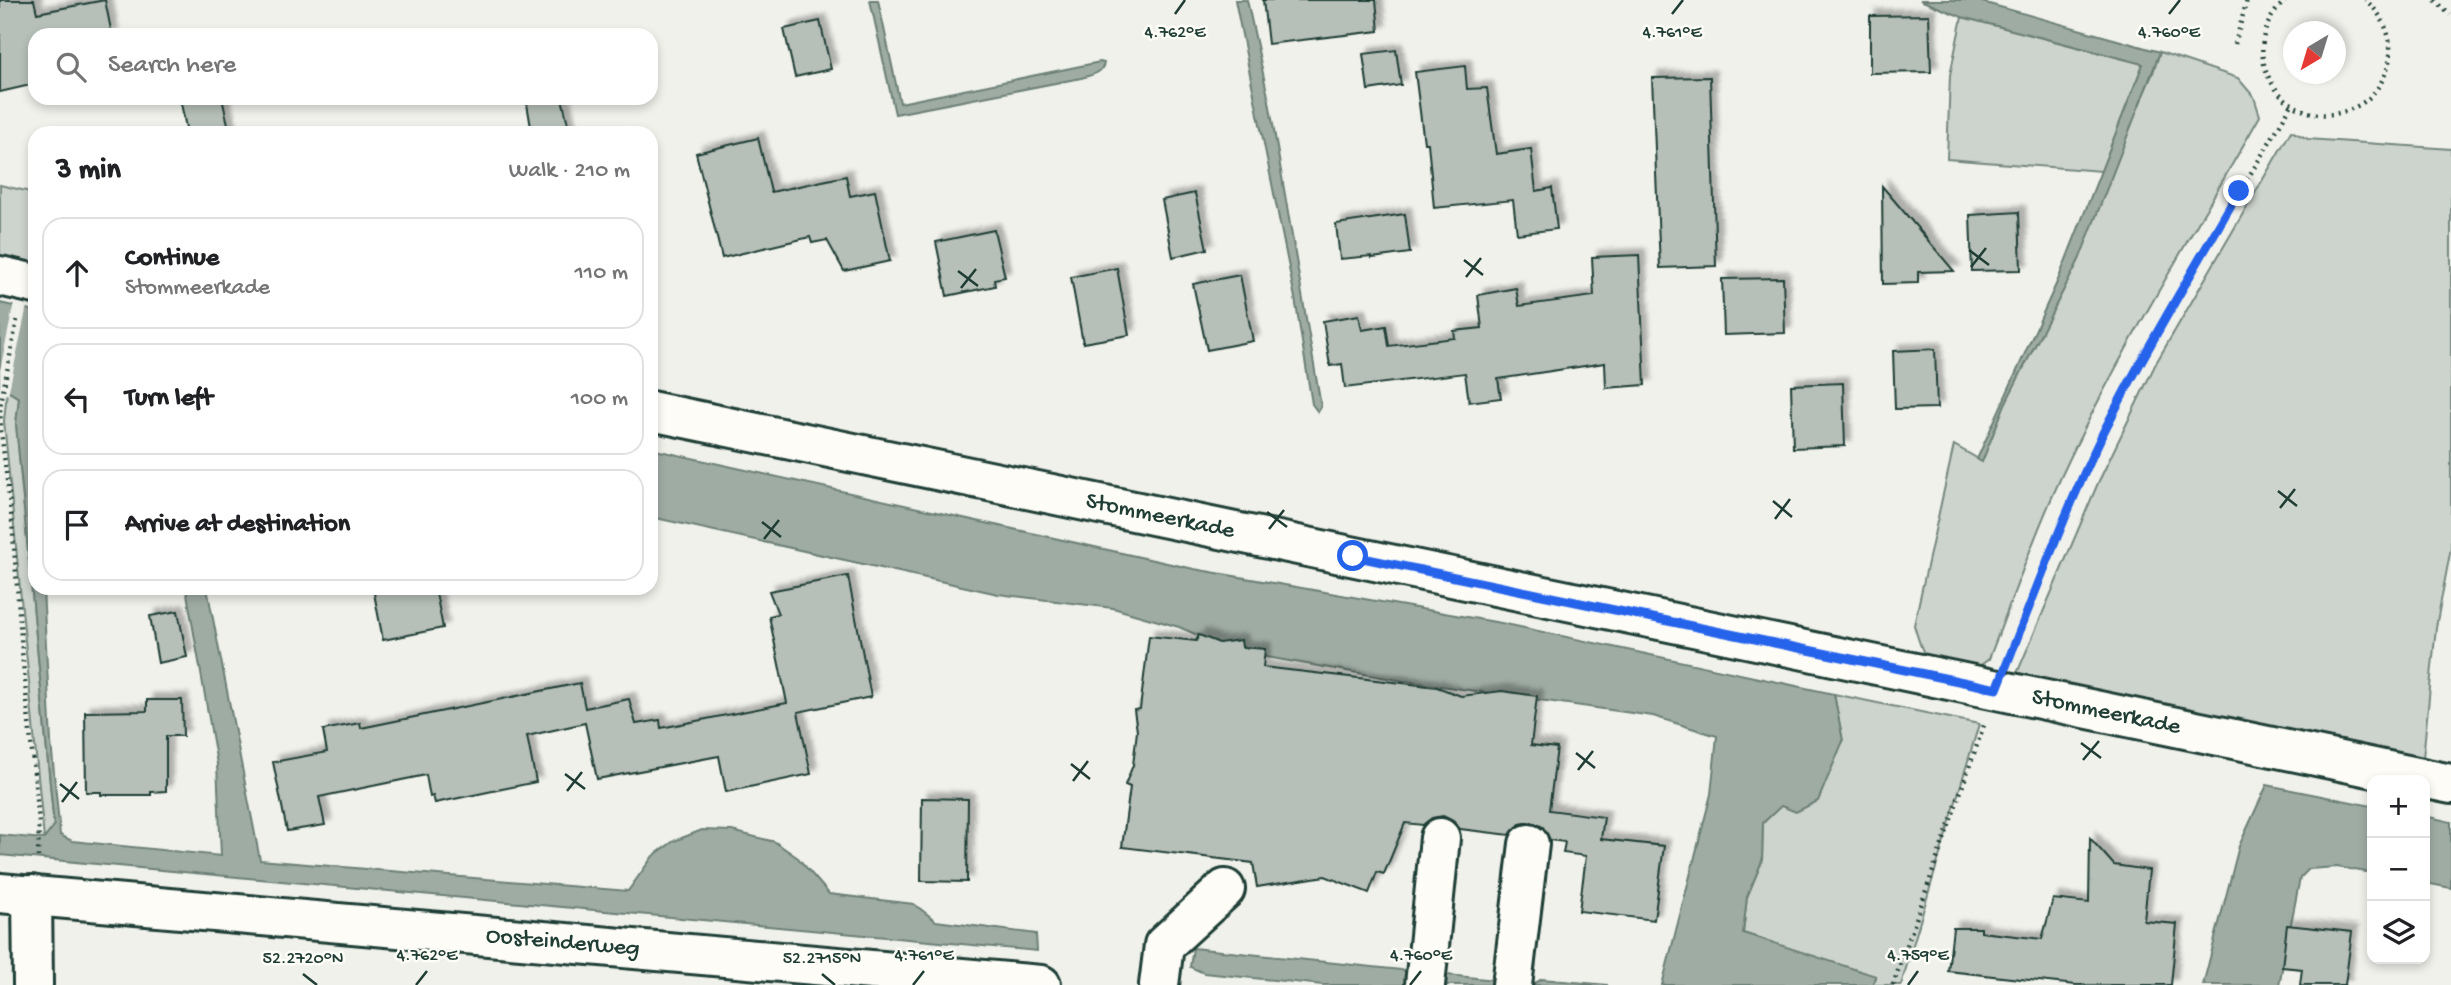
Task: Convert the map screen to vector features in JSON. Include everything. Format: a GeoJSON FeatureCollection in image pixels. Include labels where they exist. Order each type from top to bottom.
{"type":"FeatureCollection","features":[{"type":"Feature","properties":{"kind":"street","name":"Stommeerkade"},"geometry":{"type":"LineString","coordinates":[[658,412],[2451,784]]}},
{"type":"Feature","properties":{"kind":"street"},"geometry":{"type":"LineString","coordinates":[[1425,985],[1440,838]]}},
{"type":"Feature","properties":{"kind":"street"},"geometry":{"type":"LineString","coordinates":[[1512,985],[1529,844]]}},
{"type":"Feature","properties":{"kind":"street","name":"Oosteinderweg"},"geometry":{"type":"LineString","coordinates":[[23,884],[1040,985]]}},
{"type":"Feature","properties":{"kind":"street"},"geometry":{"type":"LineString","coordinates":[[23,884],[33,985]]}},
{"type":"Feature","properties":{"kind":"street"},"geometry":{"type":"LineString","coordinates":[[1158,985],[1164,945],[1226,889]]}},
{"type":"Feature","properties":{"kind":"path"},"geometry":{"type":"LineString","coordinates":[[2235,44],[2247,0]]}},
{"type":"Feature","properties":{"kind":"path"},"geometry":{"type":"LineString","coordinates":[[2286,0],[2266,27],[2262,52],[2267,77],[2282,97],[2316,113],[2341,113],[2364,102],[2373,93],[2386,71],[2390,43],[2384,22],[2365,0]]}},
{"type":"Feature","properties":{"kind":"path"},"geometry":{"type":"LineString","coordinates":[[2371,5],[2376,0]]}},
{"type":"Feature","properties":{"kind":"path"},"geometry":{"type":"LineString","coordinates":[[2435,0],[2450,15]]}},
{"type":"Feature","properties":{"kind":"path"},"geometry":{"type":"LineString","coordinates":[[1893,985],[1997,689],[2075,495],[2144,355],[2292,104]]}},
{"type":"Feature","properties":{"kind":"path"},"geometry":{"type":"LineString","coordinates":[[18,289],[0,407],[39,835],[23,884]]}},
{"type":"Feature","properties":{"kind":"shaded area"},"geometry":{"type":"Polygon","coordinates":[[[870,0],[878,0],[900,103],[1100,62],[1104,63],[1103,67],[1092,75],[1081,78],[895,114],[870,0]]]}},
{"type":"Feature","properties":{"kind":"shaded area"},"geometry":{"type":"Polygon","coordinates":[[[1235,0],[1247,0],[1269,101],[1321,406],[1318,412],[1312,404],[1295,298],[1235,0]]]}},
{"type":"Feature","properties":{"kind":"shaded area"},"geometry":{"type":"Polygon","coordinates":[[[1920,0],[1975,0],[2160,52],[2079,260],[2005,404],[1982,462],[1977,459],[2058,280],[2143,64],[1962,17],[1920,0]]]}},
{"type":"Feature","properties":{"kind":"shaded area"},"geometry":{"type":"Polygon","coordinates":[[[1962,17],[2143,64],[2101,171],[1947,159],[1950,75],[1962,17]]]}},
{"type":"Feature","properties":{"kind":"shaded area"},"geometry":{"type":"Polygon","coordinates":[[[2160,52],[2238,78],[2254,97],[2260,116],[2152,303],[2076,446],[2036,536],[1989,659],[1971,672],[1938,666],[1926,657],[1914,625],[1954,445],[1982,461],[2160,52]]]}},
{"type":"Feature","properties":{"kind":"shaded area"},"geometry":{"type":"Polygon","coordinates":[[[2291,131],[2308,139],[2451,149],[2451,548],[2436,627],[2423,758],[2339,740],[2048,688],[2015,678],[2098,483],[2156,363],[2291,131]]]}},
{"type":"Feature","properties":{"kind":"shaded area"},"geometry":{"type":"Polygon","coordinates":[[[0,185],[28,191],[28,267],[0,261],[0,185]]]}},
{"type":"Feature","properties":{"kind":"shaded area"},"geometry":{"type":"Polygon","coordinates":[[[0,303],[28,309],[28,551],[16,424],[19,398],[0,386],[0,303]]]}},
{"type":"Feature","properties":{"kind":"shaded area"},"geometry":{"type":"Polygon","coordinates":[[[7,391],[19,398],[16,424],[28,551],[28,595],[32,595],[54,827],[44,839],[4,421],[7,391]]]}},
{"type":"Feature","properties":{"kind":"shaded area"},"geometry":{"type":"Polygon","coordinates":[[[658,451],[1194,569],[1501,623],[1834,694],[1843,741],[1818,801],[1796,812],[1781,806],[1763,823],[1762,861],[1747,897],[1743,933],[1876,976],[1872,985],[1662,985],[1711,794],[1717,736],[1653,716],[1398,680],[1237,652],[1179,627],[1113,608],[998,594],[658,519],[658,451]]]}},
{"type":"Feature","properties":{"kind":"shaded area"},"geometry":{"type":"Polygon","coordinates":[[[32,595],[43,595],[51,742],[60,835],[72,841],[221,856],[217,764],[187,595],[208,595],[260,860],[628,891],[653,856],[674,841],[702,830],[732,831],[775,842],[798,858],[829,894],[914,904],[936,921],[1036,934],[1037,951],[0,855],[0,835],[44,839],[54,826],[32,595]]]}},
{"type":"Feature","properties":{"kind":"shaded area"},"geometry":{"type":"Polygon","coordinates":[[[1834,694],[1979,724],[1901,985],[1872,985],[1876,977],[1743,933],[1747,897],[1762,861],[1763,823],[1843,742],[1834,694]]]}},
{"type":"Feature","properties":{"kind":"shaded area"},"geometry":{"type":"Polygon","coordinates":[[[2267,785],[2367,805],[2367,872],[2337,867],[2309,869],[2300,878],[2279,985],[2203,985],[2239,846],[2267,785]]]}},
{"type":"Feature","properties":{"kind":"shaded area"},"geometry":{"type":"Polygon","coordinates":[[[2430,817],[2451,822],[2451,888],[2430,884],[2430,817]]]}},
{"type":"Feature","properties":{"kind":"shaded area"},"geometry":{"type":"Polygon","coordinates":[[[1193,948],[1533,984],[1542,979],[1608,985],[1323,985],[1204,973],[1190,967],[1193,948]]]}},
{"type":"Feature","properties":{"kind":"pier"},"geometry":{"type":"Polygon","coordinates":[[[14,303],[27,306],[8,395],[0,390],[0,370],[14,303]]]}},
{"type":"Feature","properties":{"kind":"building"},"geometry":{"type":"Polygon","coordinates":[[[0,0],[34,0],[37,13],[105,0],[111,28],[28,28],[28,86],[0,92],[0,0]]]}},
{"type":"Feature","properties":{"kind":"building"},"geometry":{"type":"Polygon","coordinates":[[[1263,0],[1376,0],[1379,31],[1268,44],[1263,0]]]}},
{"type":"Feature","properties":{"kind":"building"},"geometry":{"type":"Polygon","coordinates":[[[1929,15],[1931,72],[1870,73],[1870,16],[1929,15]]]}},
{"type":"Feature","properties":{"kind":"building"},"geometry":{"type":"Polygon","coordinates":[[[820,21],[831,69],[795,77],[784,29],[820,21]]]}},
{"type":"Feature","properties":{"kind":"building"},"geometry":{"type":"Polygon","coordinates":[[[1396,50],[1401,85],[1368,90],[1363,54],[1396,50]]]}},
{"type":"Feature","properties":{"kind":"building"},"geometry":{"type":"Polygon","coordinates":[[[1465,66],[1467,89],[1487,88],[1496,154],[1531,149],[1536,191],[1552,188],[1557,229],[1517,234],[1513,200],[1434,208],[1428,143],[1424,143],[1415,72],[1465,66]]]}},
{"type":"Feature","properties":{"kind":"building"},"geometry":{"type":"Polygon","coordinates":[[[1710,77],[1716,266],[1660,268],[1652,78],[1710,77]]]}},
{"type":"Feature","properties":{"kind":"building"},"geometry":{"type":"Polygon","coordinates":[[[181,105],[224,105],[228,126],[186,126],[181,105]]]}},
{"type":"Feature","properties":{"kind":"building"},"geometry":{"type":"Polygon","coordinates":[[[527,105],[564,105],[568,126],[531,126],[527,105]]]}},
{"type":"Feature","properties":{"kind":"building"},"geometry":{"type":"Polygon","coordinates":[[[758,138],[771,192],[846,176],[850,196],[875,191],[890,261],[844,271],[827,240],[812,243],[810,237],[722,258],[696,153],[758,138]]]}},
{"type":"Feature","properties":{"kind":"building"},"geometry":{"type":"Polygon","coordinates":[[[1882,186],[1954,271],[1918,272],[1918,283],[1883,284],[1882,186]]]}},
{"type":"Feature","properties":{"kind":"building"},"geometry":{"type":"Polygon","coordinates":[[[1195,193],[1207,249],[1173,257],[1162,200],[1195,193]]]}},
{"type":"Feature","properties":{"kind":"building"},"geometry":{"type":"Polygon","coordinates":[[[2019,212],[2021,270],[1972,271],[1970,215],[2019,212]]]}},
{"type":"Feature","properties":{"kind":"building"},"geometry":{"type":"Polygon","coordinates":[[[1405,214],[1410,253],[1340,259],[1336,224],[1405,214]]]}},
{"type":"Feature","properties":{"kind":"building"},"geometry":{"type":"Polygon","coordinates":[[[994,230],[1005,277],[994,279],[995,286],[947,296],[936,242],[994,230]]]}},
{"type":"Feature","properties":{"kind":"building"},"geometry":{"type":"Polygon","coordinates":[[[1639,255],[1645,385],[1606,388],[1605,363],[1498,379],[1501,398],[1469,402],[1465,373],[1345,388],[1342,364],[1330,366],[1323,321],[1359,315],[1362,330],[1386,326],[1389,346],[1455,338],[1454,331],[1482,328],[1478,295],[1516,288],[1519,306],[1594,296],[1592,257],[1639,255]]]}},
{"type":"Feature","properties":{"kind":"building"},"geometry":{"type":"Polygon","coordinates":[[[1117,268],[1129,335],[1083,343],[1071,277],[1117,268]]]}},
{"type":"Feature","properties":{"kind":"building"},"geometry":{"type":"Polygon","coordinates":[[[1240,275],[1253,341],[1207,350],[1193,284],[1240,275]]]}},
{"type":"Feature","properties":{"kind":"building"},"geometry":{"type":"Polygon","coordinates":[[[1783,278],[1785,333],[1724,335],[1722,279],[1783,278]]]}},
{"type":"Feature","properties":{"kind":"building"},"geometry":{"type":"Polygon","coordinates":[[[1935,349],[1937,408],[1895,409],[1893,351],[1935,349]]]}},
{"type":"Feature","properties":{"kind":"building"},"geometry":{"type":"Polygon","coordinates":[[[1843,383],[1845,446],[1793,448],[1791,385],[1843,383]]]}},
{"type":"Feature","properties":{"kind":"building"},"geometry":{"type":"Polygon","coordinates":[[[848,576],[871,697],[798,712],[811,774],[726,792],[719,756],[597,779],[585,723],[527,736],[536,782],[435,803],[433,796],[430,797],[426,775],[319,797],[325,825],[287,831],[273,762],[327,752],[323,730],[360,723],[361,728],[580,683],[585,708],[629,699],[636,724],[660,720],[661,728],[787,703],[769,616],[778,614],[769,591],[848,576]]]}},
{"type":"Feature","properties":{"kind":"building"},"geometry":{"type":"Polygon","coordinates":[[[374,595],[436,595],[443,628],[383,640],[374,595]]]}},
{"type":"Feature","properties":{"kind":"building"},"geometry":{"type":"Polygon","coordinates":[[[178,611],[187,657],[158,663],[150,616],[178,611]]]}},
{"type":"Feature","properties":{"kind":"building"},"geometry":{"type":"Polygon","coordinates":[[[1199,635],[1219,643],[1241,640],[1242,647],[1265,649],[1263,667],[1437,687],[1461,696],[1502,691],[1537,696],[1531,745],[1557,748],[1549,810],[1604,817],[1601,839],[1664,846],[1654,920],[1579,911],[1586,856],[1563,853],[1565,842],[1550,840],[1543,827],[1532,822],[1520,824],[1510,835],[1460,829],[1453,821],[1443,816],[1432,818],[1423,825],[1405,823],[1384,874],[1377,872],[1369,893],[1325,876],[1257,887],[1253,863],[1122,847],[1130,787],[1125,785],[1133,765],[1137,731],[1134,710],[1140,709],[1149,636],[1196,641],[1199,635]]]}},
{"type":"Feature","properties":{"kind":"building"},"geometry":{"type":"Polygon","coordinates":[[[147,700],[182,700],[183,736],[166,736],[166,791],[151,792],[151,795],[101,795],[101,792],[86,792],[85,712],[147,711],[147,700]]]}},
{"type":"Feature","properties":{"kind":"building"},"geometry":{"type":"Polygon","coordinates":[[[922,798],[968,799],[967,882],[921,881],[922,798]]]}},
{"type":"Feature","properties":{"kind":"building"},"geometry":{"type":"Polygon","coordinates":[[[2090,838],[2114,865],[2149,870],[2144,921],[2177,924],[2171,985],[2076,985],[1948,971],[1953,928],[1981,928],[1981,932],[2042,939],[2053,899],[2089,903],[2090,838]]]}},
{"type":"Feature","properties":{"kind":"building"},"geometry":{"type":"Polygon","coordinates":[[[2287,925],[2352,932],[2345,985],[2300,985],[2302,969],[2282,967],[2287,925]]]}},
{"type":"Feature","properties":{"kind":"route"},"geometry":{"type":"LineString","coordinates":[[1353,556],[1997,689],[2075,495],[2103,434],[2144,355],[2239,191]]}}]}
